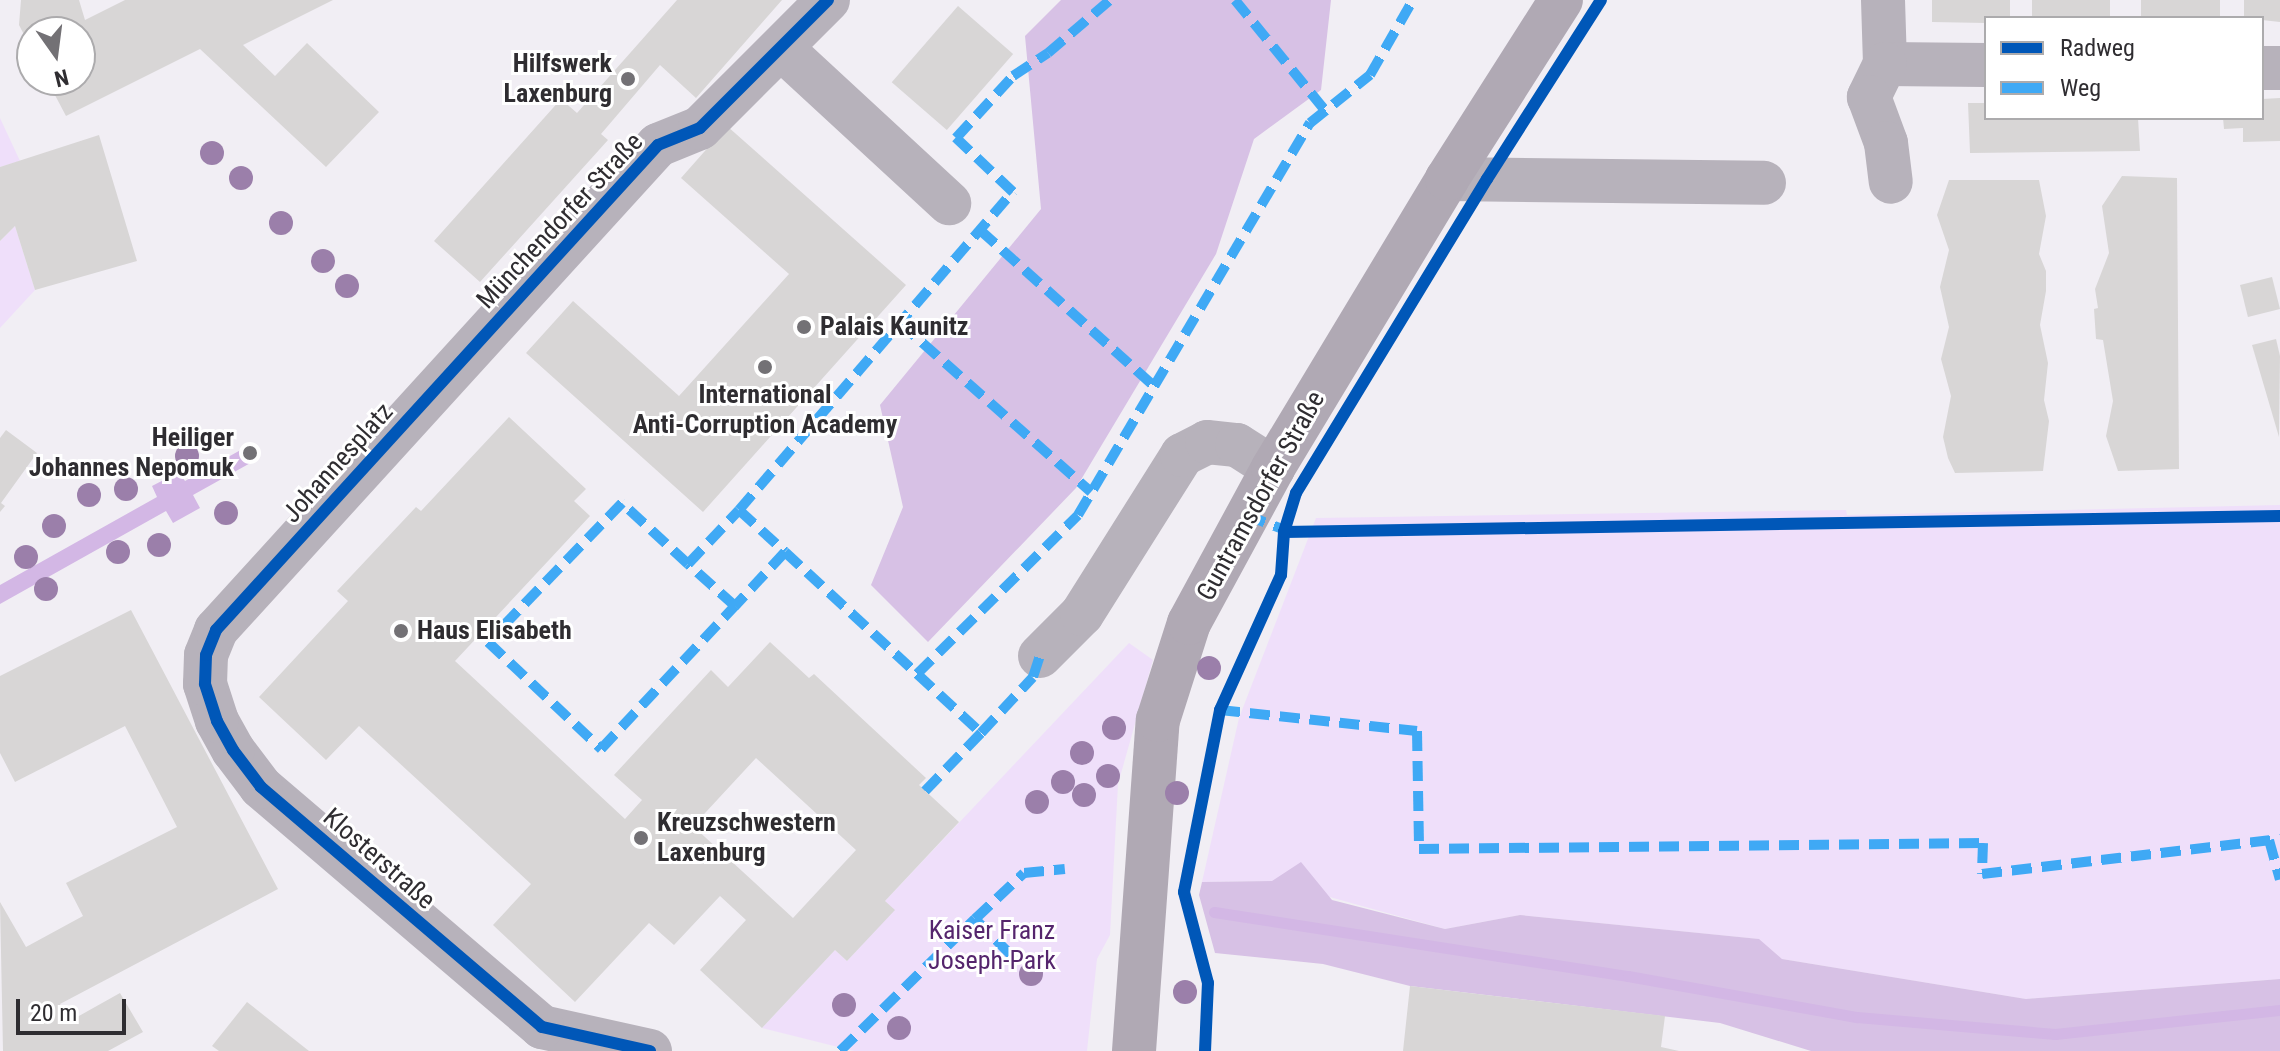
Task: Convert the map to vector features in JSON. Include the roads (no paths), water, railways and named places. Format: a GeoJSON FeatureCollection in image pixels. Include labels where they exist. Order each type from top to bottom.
{"type":"FeatureCollection","features":[{"type":"Feature","properties":{"kind":"main road","name":"Guntramsdorfer Straße"},"geometry":{"type":"LineString","coordinates":[[1134,1051],[1158,720],[1189,623],[1273,468],[1447,179],[1561,0]]}},
{"type":"Feature","properties":{"kind":"street","name":"Münchendorfer Straße"},"geometry":{"type":"LineString","coordinates":[[470,351],[658,145],[700,128],[828,0]]}},
{"type":"Feature","properties":{"kind":"street"},"geometry":{"type":"LineString","coordinates":[[1883,0],[1895,82]]}},
{"type":"Feature","properties":{"kind":"street"},"geometry":{"type":"LineString","coordinates":[[781,48],[949,203]]}},
{"type":"Feature","properties":{"kind":"street"},"geometry":{"type":"LineString","coordinates":[[1891,182],[1886,143],[1869,97],[1895,82],[1984,65]]}},
{"type":"Feature","properties":{"kind":"street"},"geometry":{"type":"LineString","coordinates":[[1447,179],[1764,183]]}},
{"type":"Feature","properties":{"kind":"street","name":"Johannesplatz"},"geometry":{"type":"LineString","coordinates":[[238,605],[470,351]]}},
{"type":"Feature","properties":{"kind":"street"},"geometry":{"type":"LineString","coordinates":[[1040,656],[1082,614],[1182,455],[1207,442],[1237,445],[1273,468]]}},
{"type":"Feature","properties":{"kind":"street","name":"Klosterstraße"},"geometry":{"type":"LineString","coordinates":[[238,605],[216,630],[206,655],[205,684],[217,721],[233,750],[261,787],[542,1027],[650,1051]]}},
{"type":"Feature","properties":{"kind":"waterway"},"geometry":{"type":"LineString","coordinates":[[1214,912],[1628,976],[1857,1017],[2055,1034],[2280,1010]]}},
{"type":"Feature","properties":{"kind":"place","name":"Hilfswerk Laxenburg"},"geometry":{"type":"Point","coordinates":[628,79]}},
{"type":"Feature","properties":{"kind":"place","name":"Palais Kaunitz"},"geometry":{"type":"Point","coordinates":[804,327]}},
{"type":"Feature","properties":{"kind":"place","name":"International Anti-Corruption Academy"},"geometry":{"type":"Point","coordinates":[765,367]}},
{"type":"Feature","properties":{"kind":"place","name":"Heiliger Johannes Nepomuk"},"geometry":{"type":"Point","coordinates":[250,453]}},
{"type":"Feature","properties":{"kind":"place","name":"Haus Elisabeth"},"geometry":{"type":"Point","coordinates":[401,631]}},
{"type":"Feature","properties":{"kind":"place","name":"Kreuzschwestern Laxenburg"},"geometry":{"type":"Point","coordinates":[641,838]}},
{"type":"Feature","properties":{"kind":"park label","name":"Kaiser Franz Joseph-Park"},"geometry":{"type":"Point","coordinates":[992,946]}}]}
